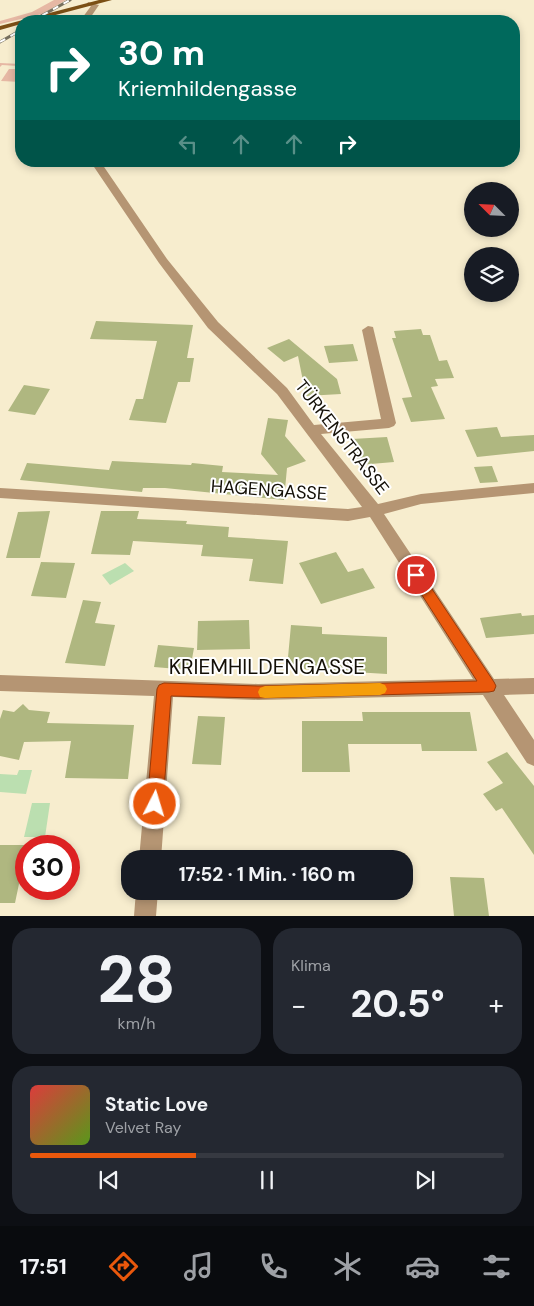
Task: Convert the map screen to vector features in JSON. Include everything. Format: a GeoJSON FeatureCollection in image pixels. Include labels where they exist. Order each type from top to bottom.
{"type":"FeatureCollection","features":[{"type":"Feature","properties":{"kind":"main road"},"geometry":{"type":"LineString","coordinates":[[48,15],[108,0]]}},
{"type":"Feature","properties":{"kind":"main road"},"geometry":{"type":"LineString","coordinates":[[0,28],[15,24]]}},
{"type":"Feature","properties":{"kind":"street"},"geometry":{"type":"LineString","coordinates":[[89,15],[95,6],[91,4]]}},
{"type":"Feature","properties":{"kind":"street","name":"TÜRKENSTRASSE"},"geometry":{"type":"LineString","coordinates":[[99,167],[163,261],[213,326],[282,391],[310,430],[374,511],[534,757]]}},
{"type":"Feature","properties":{"kind":"street"},"geometry":{"type":"LineString","coordinates":[[310,430],[389,423],[368,330]]}},
{"type":"Feature","properties":{"kind":"street","name":"HAGENGASSE"},"geometry":{"type":"LineString","coordinates":[[1,495],[348,515],[374,511],[421,499],[534,488]]}},
{"type":"Feature","properties":{"kind":"street","name":"KRIEMHILDENGASSE"},"geometry":{"type":"LineString","coordinates":[[0,683],[258,692],[534,686]]}},
{"type":"Feature","properties":{"kind":"street"},"geometry":{"type":"LineString","coordinates":[[151,850],[164,689]]}},
{"type":"Feature","properties":{"kind":"street"},"geometry":{"type":"LineString","coordinates":[[145,916],[146,900]]}},
{"type":"Feature","properties":{"kind":"shaded area"},"geometry":{"type":"Polygon","coordinates":[[[54,0],[66,0],[42,14],[21,15],[32,12],[54,0]]]}},
{"type":"Feature","properties":{"kind":"shaded area"},"geometry":{"type":"Polygon","coordinates":[[[15,17],[15,20],[0,24],[0,21],[15,17]]]}},
{"type":"Feature","properties":{"kind":"shaded area"},"geometry":{"type":"Polygon","coordinates":[[[0,63],[15,64],[15,66],[2,65],[0,67],[0,63]]]}},
{"type":"Feature","properties":{"kind":"shaded area"},"geometry":{"type":"Polygon","coordinates":[[[9,69],[15,69],[15,82],[1,81],[9,69]]]}},
{"type":"Feature","properties":{"kind":"shaded area"},"geometry":{"type":"Polygon","coordinates":[[[125,563],[134,571],[110,585],[102,575],[125,563]]]}},
{"type":"Feature","properties":{"kind":"shaded area"},"geometry":{"type":"Polygon","coordinates":[[[19,770],[32,770],[26,794],[0,792],[0,774],[17,775],[19,770]]]}},
{"type":"Feature","properties":{"kind":"shaded area"},"geometry":{"type":"Polygon","coordinates":[[[32,803],[50,803],[45,835],[24,835],[32,803]]]}},
{"type":"Feature","properties":{"kind":"building"},"geometry":{"type":"Polygon","coordinates":[[[96,321],[193,325],[187,358],[194,358],[190,382],[178,382],[166,423],[129,420],[136,399],[143,399],[157,341],[90,339],[96,321]]]}},
{"type":"Feature","properties":{"kind":"building"},"geometry":{"type":"Polygon","coordinates":[[[421,329],[423,335],[430,335],[439,361],[447,360],[454,378],[435,379],[438,386],[431,387],[445,419],[411,422],[402,398],[412,397],[392,338],[396,338],[394,331],[421,329]]]}},
{"type":"Feature","properties":{"kind":"building"},"geometry":{"type":"Polygon","coordinates":[[[289,339],[337,379],[341,394],[306,396],[298,356],[284,362],[267,348],[289,339]]]}},
{"type":"Feature","properties":{"kind":"building"},"geometry":{"type":"Polygon","coordinates":[[[353,344],[358,361],[329,363],[324,346],[353,344]]]}},
{"type":"Feature","properties":{"kind":"building"},"geometry":{"type":"Polygon","coordinates":[[[24,385],[50,389],[35,415],[8,411],[24,385]]]}},
{"type":"Feature","properties":{"kind":"building"},"geometry":{"type":"Polygon","coordinates":[[[268,418],[288,420],[285,436],[306,461],[287,468],[284,500],[165,488],[143,488],[142,492],[20,480],[27,463],[109,470],[112,461],[191,465],[192,463],[223,466],[222,472],[278,475],[261,454],[268,418]]]}},
{"type":"Feature","properties":{"kind":"building"},"geometry":{"type":"Polygon","coordinates":[[[497,427],[501,437],[534,435],[534,451],[477,457],[465,430],[497,427]]]}},
{"type":"Feature","properties":{"kind":"building"},"geometry":{"type":"Polygon","coordinates":[[[387,437],[394,462],[359,465],[352,439],[387,437]]]}},
{"type":"Feature","properties":{"kind":"building"},"geometry":{"type":"Polygon","coordinates":[[[492,466],[498,482],[480,483],[474,467],[492,466]]]}},
{"type":"Feature","properties":{"kind":"building"},"geometry":{"type":"Polygon","coordinates":[[[50,511],[40,558],[6,558],[18,512],[50,511]]]}},
{"type":"Feature","properties":{"kind":"building"},"geometry":{"type":"Polygon","coordinates":[[[101,511],[139,511],[137,519],[187,521],[186,524],[229,527],[228,537],[288,541],[283,584],[249,581],[253,559],[201,556],[203,545],[133,541],[130,555],[91,554],[101,511]]]}},
{"type":"Feature","properties":{"kind":"building"},"geometry":{"type":"Polygon","coordinates":[[[336,552],[348,572],[363,568],[375,588],[321,604],[299,563],[336,552]]]}},
{"type":"Feature","properties":{"kind":"building"},"geometry":{"type":"Polygon","coordinates":[[[41,562],[75,563],[66,598],[31,596],[41,562]]]}},
{"type":"Feature","properties":{"kind":"building"},"geometry":{"type":"Polygon","coordinates":[[[83,600],[101,602],[95,623],[115,625],[105,666],[65,663],[83,600]]]}},
{"type":"Feature","properties":{"kind":"building"},"geometry":{"type":"Polygon","coordinates":[[[521,613],[522,616],[534,615],[534,634],[486,638],[480,618],[521,613]]]}},
{"type":"Feature","properties":{"kind":"building"},"geometry":{"type":"Polygon","coordinates":[[[249,620],[250,649],[197,650],[198,621],[249,620]]]}},
{"type":"Feature","properties":{"kind":"building"},"geometry":{"type":"Polygon","coordinates":[[[291,625],[322,627],[322,634],[387,637],[387,674],[287,668],[291,625]]]}},
{"type":"Feature","properties":{"kind":"building"},"geometry":{"type":"Polygon","coordinates":[[[158,645],[194,648],[190,670],[154,667],[158,645]]]}},
{"type":"Feature","properties":{"kind":"building"},"geometry":{"type":"Polygon","coordinates":[[[23,704],[29,710],[50,712],[47,723],[134,725],[128,779],[65,778],[71,741],[24,742],[19,760],[0,756],[0,719],[3,710],[14,712],[23,704]]]}},
{"type":"Feature","properties":{"kind":"building"},"geometry":{"type":"Polygon","coordinates":[[[362,712],[470,712],[477,751],[422,751],[421,744],[348,744],[350,772],[302,772],[302,721],[363,721],[362,712]]]}},
{"type":"Feature","properties":{"kind":"building"},"geometry":{"type":"Polygon","coordinates":[[[198,716],[225,717],[221,765],[192,764],[198,716]]]}},
{"type":"Feature","properties":{"kind":"building"},"geometry":{"type":"Polygon","coordinates":[[[507,752],[534,786],[534,855],[502,808],[496,811],[483,794],[503,783],[487,762],[507,752]]]}},
{"type":"Feature","properties":{"kind":"building"},"geometry":{"type":"Polygon","coordinates":[[[0,845],[15,845],[15,903],[0,903],[0,845]]]}},
{"type":"Feature","properties":{"kind":"building"},"geometry":{"type":"Polygon","coordinates":[[[450,877],[484,878],[489,916],[454,916],[450,877]]]}},
{"type":"Feature","properties":{"kind":"railway"},"geometry":{"type":"LineString","coordinates":[[43,15],[70,0]]}},
{"type":"Feature","properties":{"kind":"railway"},"geometry":{"type":"LineString","coordinates":[[0,42],[15,33]]}},
{"type":"Feature","properties":{"kind":"slow traffic"},"geometry":{"type":"LineString","coordinates":[[265,692],[380,689]]}},
{"type":"Feature","properties":{"kind":"route"},"geometry":{"type":"LineString","coordinates":[[155,804],[164,689],[258,692],[489,686],[416,575]]}}]}
